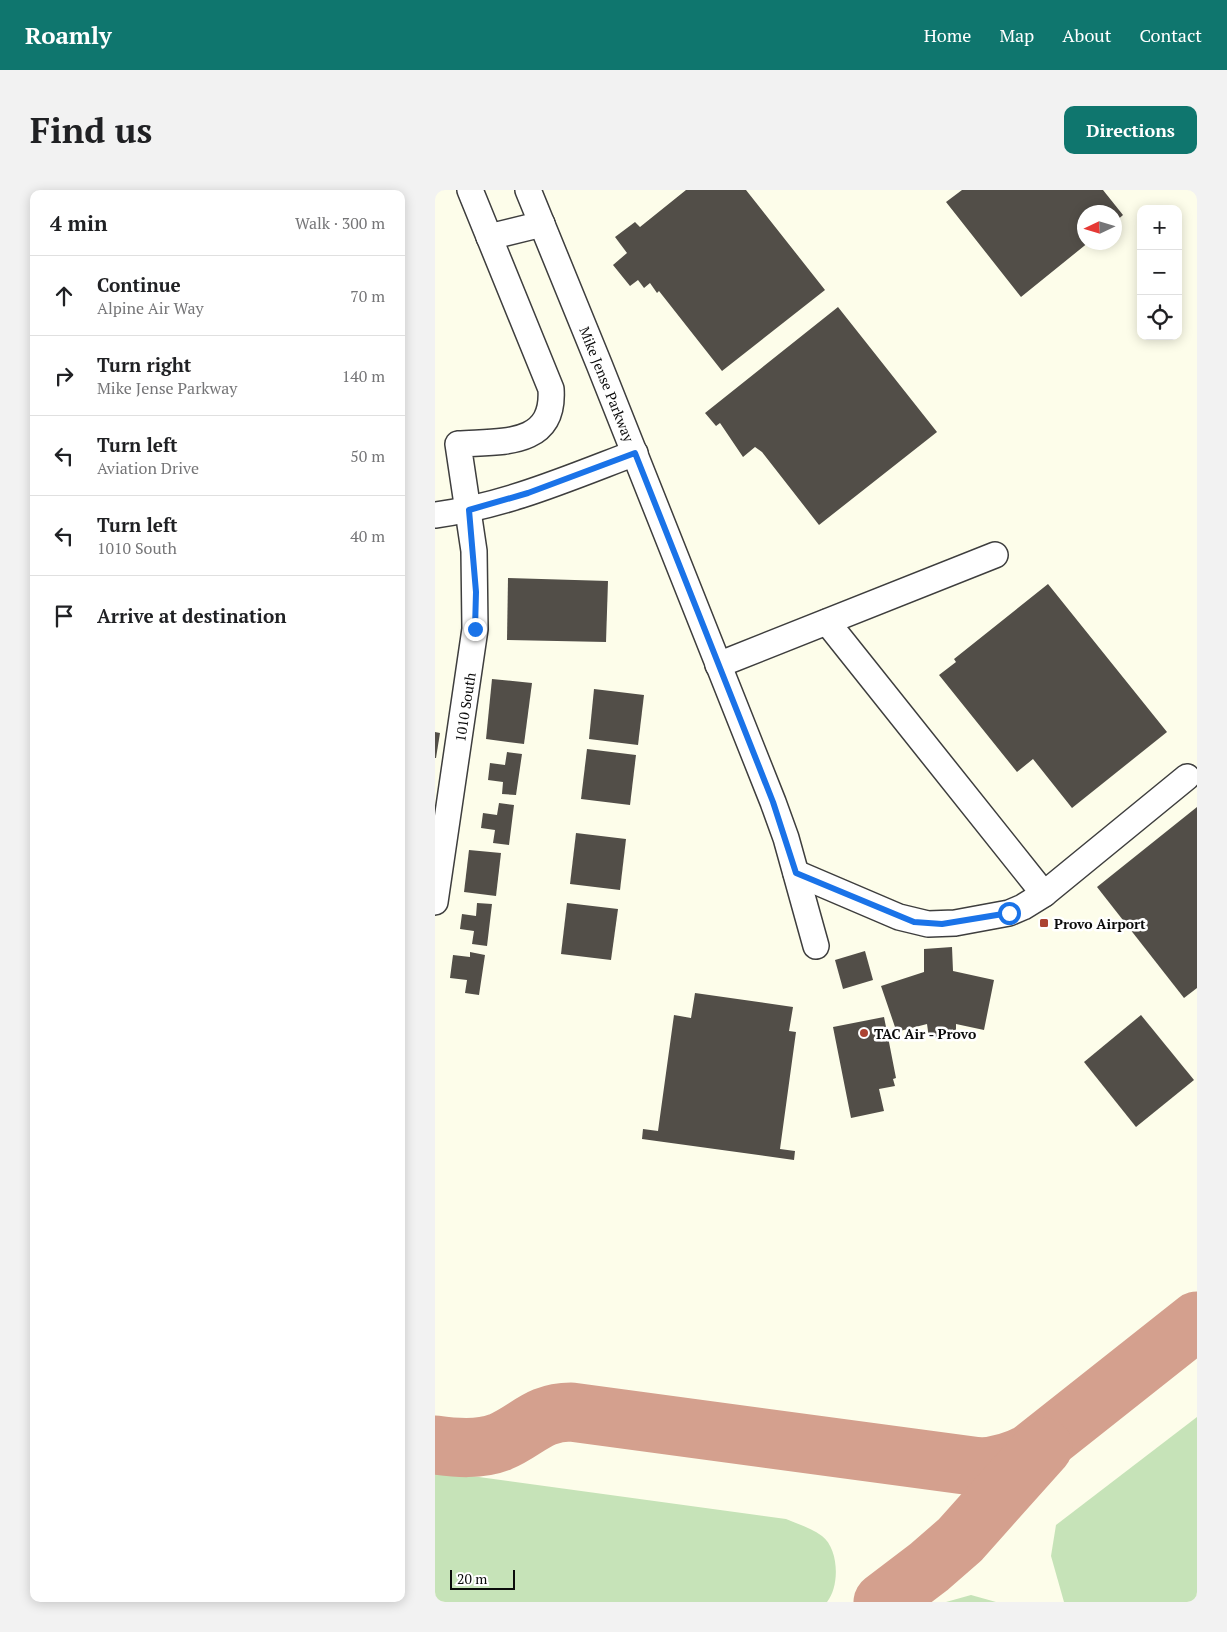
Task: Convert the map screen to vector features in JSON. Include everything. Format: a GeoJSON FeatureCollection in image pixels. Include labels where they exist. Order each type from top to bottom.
{"type":"FeatureCollection","features":[{"type":"Feature","properties":{"kind":"street"},"geometry":{"type":"LineString","coordinates":[[471,190],[489,237],[542,224]]}},
{"type":"Feature","properties":{"kind":"street","name":"Mike Jense Parkway"},"geometry":{"type":"LineString","coordinates":[[528,190],[635,453],[773,802],[796,873],[816,946]]}},
{"type":"Feature","properties":{"kind":"street","name":"1010 South"},"geometry":{"type":"LineString","coordinates":[[435,902],[475,629],[476,592],[469,510],[458,444],[515,440],[527,437],[544,423],[552,401],[551,389],[489,237]]}},
{"type":"Feature","properties":{"kind":"street"},"geometry":{"type":"LineString","coordinates":[[435,515],[469,510],[528,493],[635,453]]}},
{"type":"Feature","properties":{"kind":"street"},"geometry":{"type":"LineString","coordinates":[[718,665],[995,555]]}},
{"type":"Feature","properties":{"kind":"street"},"geometry":{"type":"LineString","coordinates":[[827,622],[1044,894]]}},
{"type":"Feature","properties":{"kind":"street"},"geometry":{"type":"LineString","coordinates":[[796,873],[899,917],[928,924],[955,923],[1009,913],[1044,894],[1187,777]]}},
{"type":"Feature","properties":{"kind":"green space"},"geometry":{"type":"Polygon","coordinates":[[[1197,1417],[1197,1602],[1064,1602],[1051,1556],[1056,1525],[1197,1417]]]}},
{"type":"Feature","properties":{"kind":"green space"},"geometry":{"type":"Polygon","coordinates":[[[435,1471],[786,1519],[804,1526],[822,1536],[828,1542],[836,1568],[834,1587],[827,1602],[435,1602],[435,1471]]]}},
{"type":"Feature","properties":{"kind":"green space"},"geometry":{"type":"Polygon","coordinates":[[[971,1595],[996,1602],[946,1602],[971,1595]]]}},
{"type":"Feature","properties":{"kind":"building"},"geometry":{"type":"Polygon","coordinates":[[[686,190],[746,190],[825,290],[722,371],[659,291],[657,293],[650,283],[644,288],[638,280],[630,286],[613,265],[627,253],[615,237],[635,222],[640,227],[686,190]]]}},
{"type":"Feature","properties":{"kind":"building"},"geometry":{"type":"Polygon","coordinates":[[[962,190],[1103,190],[1115,205],[1077,205],[1077,250],[1079,250],[1021,297],[946,202],[962,190]]]}},
{"type":"Feature","properties":{"kind":"building"},"geometry":{"type":"Polygon","coordinates":[[[838,307],[937,432],[819,525],[762,452],[755,447],[743,457],[720,423],[716,426],[705,413],[838,307]]]}},
{"type":"Feature","properties":{"kind":"building"},"geometry":{"type":"Polygon","coordinates":[[[508,578],[608,581],[606,642],[507,640],[508,578]]]}},
{"type":"Feature","properties":{"kind":"building"},"geometry":{"type":"Polygon","coordinates":[[[1048,584],[1167,732],[1072,808],[1033,759],[1017,772],[939,675],[956,662],[954,659],[1048,584]]]}},
{"type":"Feature","properties":{"kind":"building"},"geometry":{"type":"Polygon","coordinates":[[[492,679],[532,683],[524,744],[486,739],[492,679]]]}},
{"type":"Feature","properties":{"kind":"building"},"geometry":{"type":"Polygon","coordinates":[[[594,689],[644,695],[638,745],[589,739],[594,689]]]}},
{"type":"Feature","properties":{"kind":"building"},"geometry":{"type":"Polygon","coordinates":[[[435,732],[440,733],[436,758],[435,758],[435,732]]]}},
{"type":"Feature","properties":{"kind":"building"},"geometry":{"type":"Polygon","coordinates":[[[587,749],[636,755],[630,805],[581,799],[587,749]]]}},
{"type":"Feature","properties":{"kind":"building"},"geometry":{"type":"Polygon","coordinates":[[[507,752],[522,754],[516,795],[502,794],[503,782],[488,780],[490,763],[505,765],[507,752]]]}},
{"type":"Feature","properties":{"kind":"building"},"geometry":{"type":"Polygon","coordinates":[[[499,803],[514,805],[509,845],[493,843],[495,830],[481,828],[483,813],[497,815],[499,803]]]}},
{"type":"Feature","properties":{"kind":"building"},"geometry":{"type":"Polygon","coordinates":[[[1197,807],[1197,988],[1184,998],[1097,887],[1197,807]]]}},
{"type":"Feature","properties":{"kind":"building"},"geometry":{"type":"Polygon","coordinates":[[[576,833],[626,839],[620,890],[570,884],[576,833]]]}},
{"type":"Feature","properties":{"kind":"building"},"geometry":{"type":"Polygon","coordinates":[[[469,850],[501,853],[496,896],[464,892],[469,850]]]}},
{"type":"Feature","properties":{"kind":"building"},"geometry":{"type":"Polygon","coordinates":[[[477,903],[492,904],[487,946],[472,944],[474,931],[460,929],[462,914],[476,916],[477,903]]]}},
{"type":"Feature","properties":{"kind":"building"},"geometry":{"type":"Polygon","coordinates":[[[567,903],[618,909],[611,960],[561,954],[567,903]]]}},
{"type":"Feature","properties":{"kind":"building","name":"TAC Air - Provo"},"geometry":{"type":"Polygon","coordinates":[[[952,947],[953,971],[994,980],[984,1030],[956,1024],[956,1037],[929,1038],[927,1024],[896,1032],[888,1037],[896,1078],[893,1079],[895,1086],[879,1089],[884,1111],[851,1118],[833,1027],[884,1017],[887,1032],[895,1027],[881,986],[924,972],[924,949],[952,947]]]}},
{"type":"Feature","properties":{"kind":"building"},"geometry":{"type":"Polygon","coordinates":[[[865,951],[873,980],[843,989],[835,960],[865,951]]]}},
{"type":"Feature","properties":{"kind":"building"},"geometry":{"type":"Polygon","coordinates":[[[470,952],[485,955],[479,995],[465,993],[467,980],[450,978],[453,955],[470,957],[470,952]]]}},
{"type":"Feature","properties":{"kind":"building"},"geometry":{"type":"Polygon","coordinates":[[[695,993],[793,1007],[789,1031],[796,1032],[780,1149],[795,1151],[794,1160],[642,1139],[643,1129],[658,1131],[674,1015],[691,1018],[695,993]]]}},
{"type":"Feature","properties":{"kind":"building"},"geometry":{"type":"Polygon","coordinates":[[[1141,1015],[1194,1080],[1136,1127],[1084,1062],[1141,1015]]]}},
{"type":"Feature","properties":{"kind":"taxiway"},"geometry":{"type":"LineString","coordinates":[[435,1445],[468,1448],[492,1445],[510,1437],[541,1418],[571,1412],[980,1467],[993,1466],[1030,1453],[1197,1321]]}},
{"type":"Feature","properties":{"kind":"taxiway"},"geometry":{"type":"LineString","coordinates":[[883,1602],[929,1567],[960,1540],[1043,1447]]}},
{"type":"Feature","properties":{"kind":"place","name":"Provo Airport"},"geometry":{"type":"Point","coordinates":[1044,923]}},
{"type":"Feature","properties":{"kind":"place","name":"TAC Air - Provo"},"geometry":{"type":"Point","coordinates":[864,1033]}},
{"type":"Feature","properties":{"kind":"route"},"geometry":{"type":"LineString","coordinates":[[475,629],[474,551],[469,510],[528,493],[635,453],[773,802],[796,873],[914,922],[928,924],[955,923],[1009,913]]}}]}
